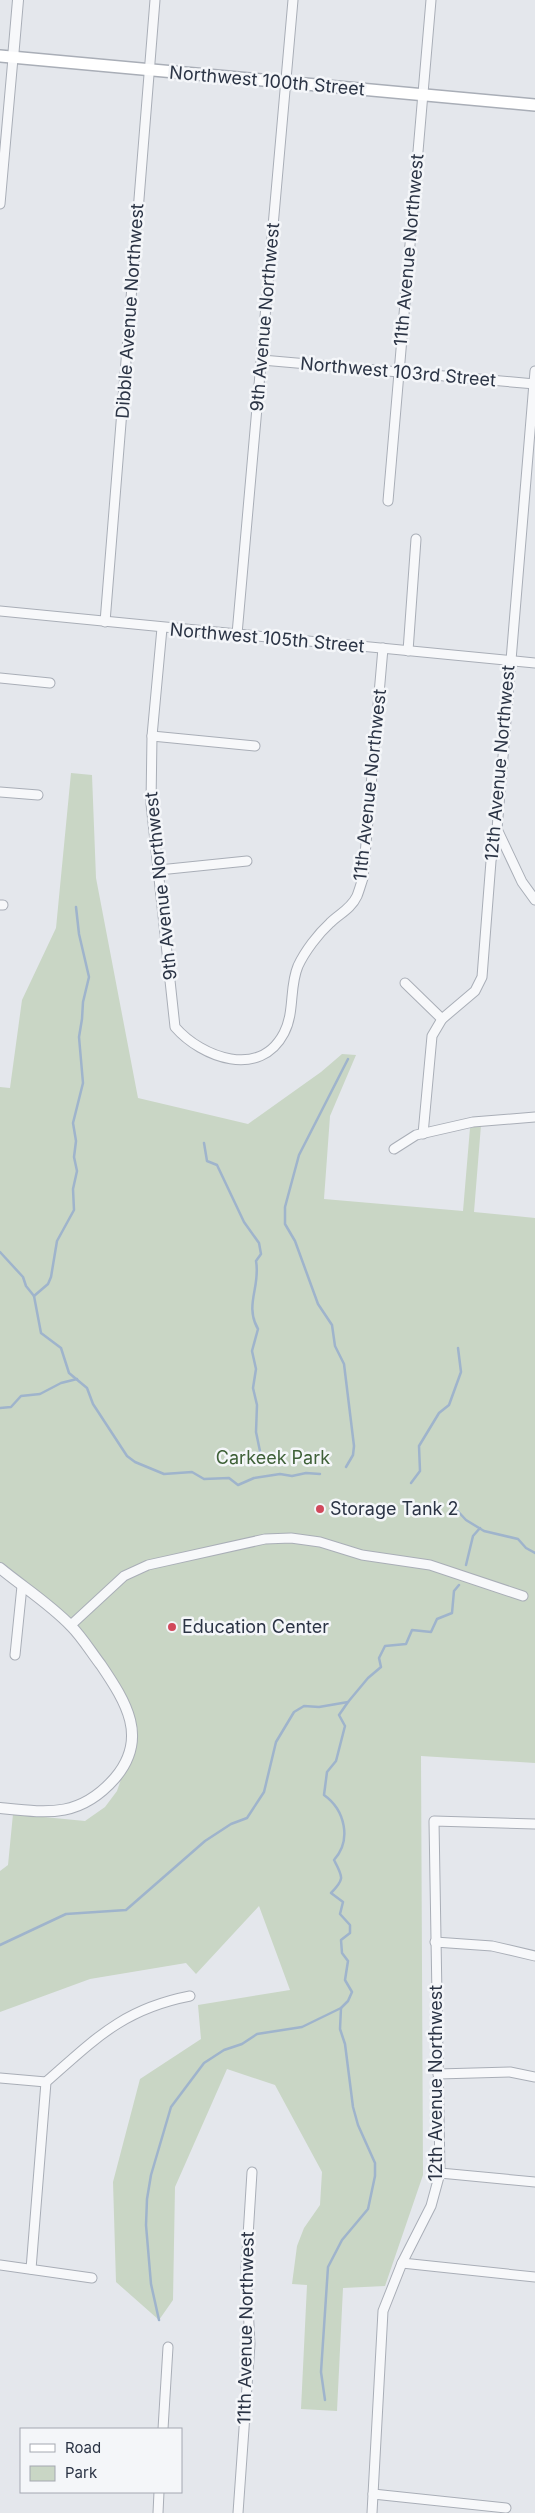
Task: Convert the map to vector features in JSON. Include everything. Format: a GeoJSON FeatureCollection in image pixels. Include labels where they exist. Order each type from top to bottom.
{"type":"FeatureCollection","features":[{"type":"Feature","properties":{"kind":"main road","name":"Northwest 100th Street"},"geometry":{"type":"LineString","coordinates":[[0,56],[535,105]]}},
{"type":"Feature","properties":{"kind":"street"},"geometry":{"type":"LineString","coordinates":[[0,204],[18,0]]}},
{"type":"Feature","properties":{"kind":"street","name":"Dibble Avenue Northwest"},"geometry":{"type":"LineString","coordinates":[[105,622],[155,0]]}},
{"type":"Feature","properties":{"kind":"street","name":"9th Avenue Northwest"},"geometry":{"type":"LineString","coordinates":[[237,634],[293,0]]}},
{"type":"Feature","properties":{"kind":"street","name":"11th Avenue Northwest"},"geometry":{"type":"LineString","coordinates":[[388,501],[431,0]]}},
{"type":"Feature","properties":{"kind":"street","name":"Northwest 103rd Street"},"geometry":{"type":"LineString","coordinates":[[262,360],[534,384]]}},
{"type":"Feature","properties":{"kind":"street","name":"12th Avenue Northwest"},"geometry":{"type":"LineString","coordinates":[[423,1134],[430,1044],[435,1029],[442,1019],[475,991],[482,977],[491,861],[497,829],[535,372]]}},
{"type":"Feature","properties":{"kind":"street"},"geometry":{"type":"LineString","coordinates":[[408,651],[416,540]]}},
{"type":"Feature","properties":{"kind":"street","name":"Northwest 105th Street"},"geometry":{"type":"LineString","coordinates":[[0,611],[535,663]]}},
{"type":"Feature","properties":{"kind":"street","name":"9th Avenue Northwest"},"geometry":{"type":"LineString","coordinates":[[162,628],[152,736],[151,804],[175,1027],[186,1039],[201,1050],[222,1057]]}},
{"type":"Feature","properties":{"kind":"street","name":"11th Avenue Northwest"},"geometry":{"type":"LineString","coordinates":[[222,1057],[242,1061],[260,1056],[275,1046],[284,1033],[289,1019],[292,990],[298,966],[310,946],[330,922],[347,910],[356,897],[363,878],[384,648]]}},
{"type":"Feature","properties":{"kind":"street"},"geometry":{"type":"LineString","coordinates":[[0,678],[50,683]]}},
{"type":"Feature","properties":{"kind":"street"},"geometry":{"type":"LineString","coordinates":[[152,736],[255,746]]}},
{"type":"Feature","properties":{"kind":"street"},"geometry":{"type":"LineString","coordinates":[[0,792],[38,795]]}},
{"type":"Feature","properties":{"kind":"street"},"geometry":{"type":"LineString","coordinates":[[497,829],[522,882],[535,900]]}},
{"type":"Feature","properties":{"kind":"street"},"geometry":{"type":"LineString","coordinates":[[159,870],[247,861]]}},
{"type":"Feature","properties":{"kind":"street"},"geometry":{"type":"LineString","coordinates":[[405,983],[442,1019]]}},
{"type":"Feature","properties":{"kind":"street"},"geometry":{"type":"LineString","coordinates":[[394,1149],[423,1134],[488,1120],[535,1117]]}},
{"type":"Feature","properties":{"kind":"street"},"geometry":{"type":"LineString","coordinates":[[71,1626],[124,1576],[148,1565],[265,1539],[291,1538],[320,1542],[362,1555],[439,1567],[523,1596]]}},
{"type":"Feature","properties":{"kind":"street"},"geometry":{"type":"LineString","coordinates":[[0,1568],[71,1626],[109,1678],[129,1714],[133,1735],[126,1765],[101,1793],[77,1807],[49,1812],[0,1808]]}},
{"type":"Feature","properties":{"kind":"street"},"geometry":{"type":"LineString","coordinates":[[15,1655],[22,1586]]}},
{"type":"Feature","properties":{"kind":"street","name":"12th Avenue Northwest"},"geometry":{"type":"LineString","coordinates":[[372,2513],[383,2310],[402,2263],[431,2206],[440,2173],[434,1821],[535,1824]]}},
{"type":"Feature","properties":{"kind":"street"},"geometry":{"type":"LineString","coordinates":[[435,1942],[492,1946],[535,1956]]}},
{"type":"Feature","properties":{"kind":"street"},"geometry":{"type":"LineString","coordinates":[[31,2269],[46,2082],[107,2029],[135,2012],[190,1996]]}},
{"type":"Feature","properties":{"kind":"street"},"geometry":{"type":"LineString","coordinates":[[438,2074],[510,2072],[535,2077]]}},
{"type":"Feature","properties":{"kind":"street"},"geometry":{"type":"LineString","coordinates":[[0,2078],[46,2082]]}},
{"type":"Feature","properties":{"kind":"street","name":"11th Avenue Northwest"},"geometry":{"type":"LineString","coordinates":[[238,2513],[250,2344],[246,2268],[252,2172]]}},
{"type":"Feature","properties":{"kind":"street"},"geometry":{"type":"LineString","coordinates":[[440,2173],[535,2182]]}},
{"type":"Feature","properties":{"kind":"street"},"geometry":{"type":"LineString","coordinates":[[402,2263],[535,2277]]}},
{"type":"Feature","properties":{"kind":"street"},"geometry":{"type":"LineString","coordinates":[[0,2265],[92,2278]]}},
{"type":"Feature","properties":{"kind":"street"},"geometry":{"type":"LineString","coordinates":[[163,2428],[168,2347]]}},
{"type":"Feature","properties":{"kind":"street"},"geometry":{"type":"LineString","coordinates":[[158,2513],[160,2493]]}},
{"type":"Feature","properties":{"kind":"street"},"geometry":{"type":"LineString","coordinates":[[373,2494],[506,2508]]}},
{"type":"Feature","properties":{"kind":"green space","name":"Carkeek Park"},"geometry":{"type":"Polygon","coordinates":[[[71,773],[92,775],[96,878],[138,1098],[248,1124],[321,1072],[342,1054],[356,1055],[330,1116],[324,1199],[463,1211],[470,1128],[481,1125],[474,1212],[535,1218],[535,1763],[421,1756],[423,2175],[385,2286],[343,2288],[337,2411],[301,2409],[307,2285],[292,2284],[297,2246],[304,2228],[320,2205],[322,2172],[275,2085],[227,2069],[175,2187],[173,2300],[159,2320],[116,2282],[113,2182],[140,2079],[201,2039],[198,2005],[290,1990],[259,1906],[196,1974],[186,1963],[90,1979],[0,2012],[0,1871],[8,1865],[13,1814],[85,1821],[105,1807],[117,1791],[129,1756],[132,1726],[87,1645],[0,1568],[0,1087],[10,1088],[22,1000],[56,928],[71,773]]]}},
{"type":"Feature","properties":{"kind":"waterway"},"geometry":{"type":"LineString","coordinates":[[34,1296],[48,1284],[51,1277],[57,1241],[74,1210],[73,1189],[77,1171],[74,1157],[76,1141],[73,1123],[83,1083],[79,1037],[83,1002],[89,977],[79,934],[76,907]]}},
{"type":"Feature","properties":{"kind":"waterway"},"geometry":{"type":"LineString","coordinates":[[346,1467],[353,1455],[354,1446],[344,1364],[335,1346],[332,1325],[318,1304],[295,1241],[285,1224],[285,1207],[299,1155],[348,1059]]}},
{"type":"Feature","properties":{"kind":"waterway"},"geometry":{"type":"LineString","coordinates":[[204,1143],[207,1161],[217,1165],[244,1222],[259,1243],[261,1254],[256,1261],[257,1270],[252,1312],[258,1329],[252,1351],[256,1369],[253,1388],[257,1405],[256,1432],[261,1456]]}},
{"type":"Feature","properties":{"kind":"waterway"},"geometry":{"type":"LineString","coordinates":[[0,1252],[23,1277],[26,1286],[34,1296],[41,1333],[61,1348],[69,1373],[87,1388],[93,1404],[127,1456],[135,1462],[164,1474],[192,1472],[204,1479],[229,1478],[238,1485],[254,1478],[280,1474],[292,1476],[306,1473],[320,1474]]}},
{"type":"Feature","properties":{"kind":"waterway"},"geometry":{"type":"LineString","coordinates":[[411,1483],[420,1471],[419,1446],[439,1413],[449,1405],[461,1372],[458,1348]]}},
{"type":"Feature","properties":{"kind":"waterway"},"geometry":{"type":"LineString","coordinates":[[0,1408],[11,1407],[21,1396],[40,1394],[61,1383],[77,1379]]}},
{"type":"Feature","properties":{"kind":"waterway"},"geometry":{"type":"LineString","coordinates":[[452,1505],[466,1520],[484,1531],[518,1539],[526,1548],[535,1553]]}},
{"type":"Feature","properties":{"kind":"waterway"},"geometry":{"type":"LineString","coordinates":[[466,1565],[473,1536],[480,1528]]}},
{"type":"Feature","properties":{"kind":"waterway"},"geometry":{"type":"LineString","coordinates":[[0,1945],[66,1914],[126,1910],[205,1841],[231,1824],[247,1818],[264,1792],[276,1742],[294,1712],[304,1706],[319,1707],[348,1702],[368,1678],[381,1667],[379,1658],[385,1646],[406,1644],[412,1630],[431,1632],[437,1619],[452,1613],[454,1591],[459,1585]]}},
{"type":"Feature","properties":{"kind":"waterway"},"geometry":{"type":"LineString","coordinates":[[325,2400],[321,2372],[328,2267],[342,2240],[368,2209],[375,2176],[375,2163],[358,2125],[353,2107],[345,2044],[340,2029],[341,2008],[348,2001],[352,1992],[345,1980],[348,1961],[342,1953],[341,1940],[350,1933],[350,1925],[340,1914],[343,1902],[331,1893],[339,1884],[341,1878],[334,1860],[343,1844],[344,1826],[337,1809],[324,1795],[327,1772],[336,1761],[345,1726],[339,1715],[348,1702]]}},
{"type":"Feature","properties":{"kind":"waterway"},"geometry":{"type":"LineString","coordinates":[[159,2320],[151,2284],[146,2225],[147,2199],[151,2175],[171,2107],[204,2063],[224,2050],[242,2044],[257,2034],[302,2027],[341,2008]]}},
{"type":"Feature","properties":{"kind":"place","name":"Storage Tank 2"},"geometry":{"type":"Point","coordinates":[320,1509]}},
{"type":"Feature","properties":{"kind":"place","name":"Education Center"},"geometry":{"type":"Point","coordinates":[172,1627]}}]}
